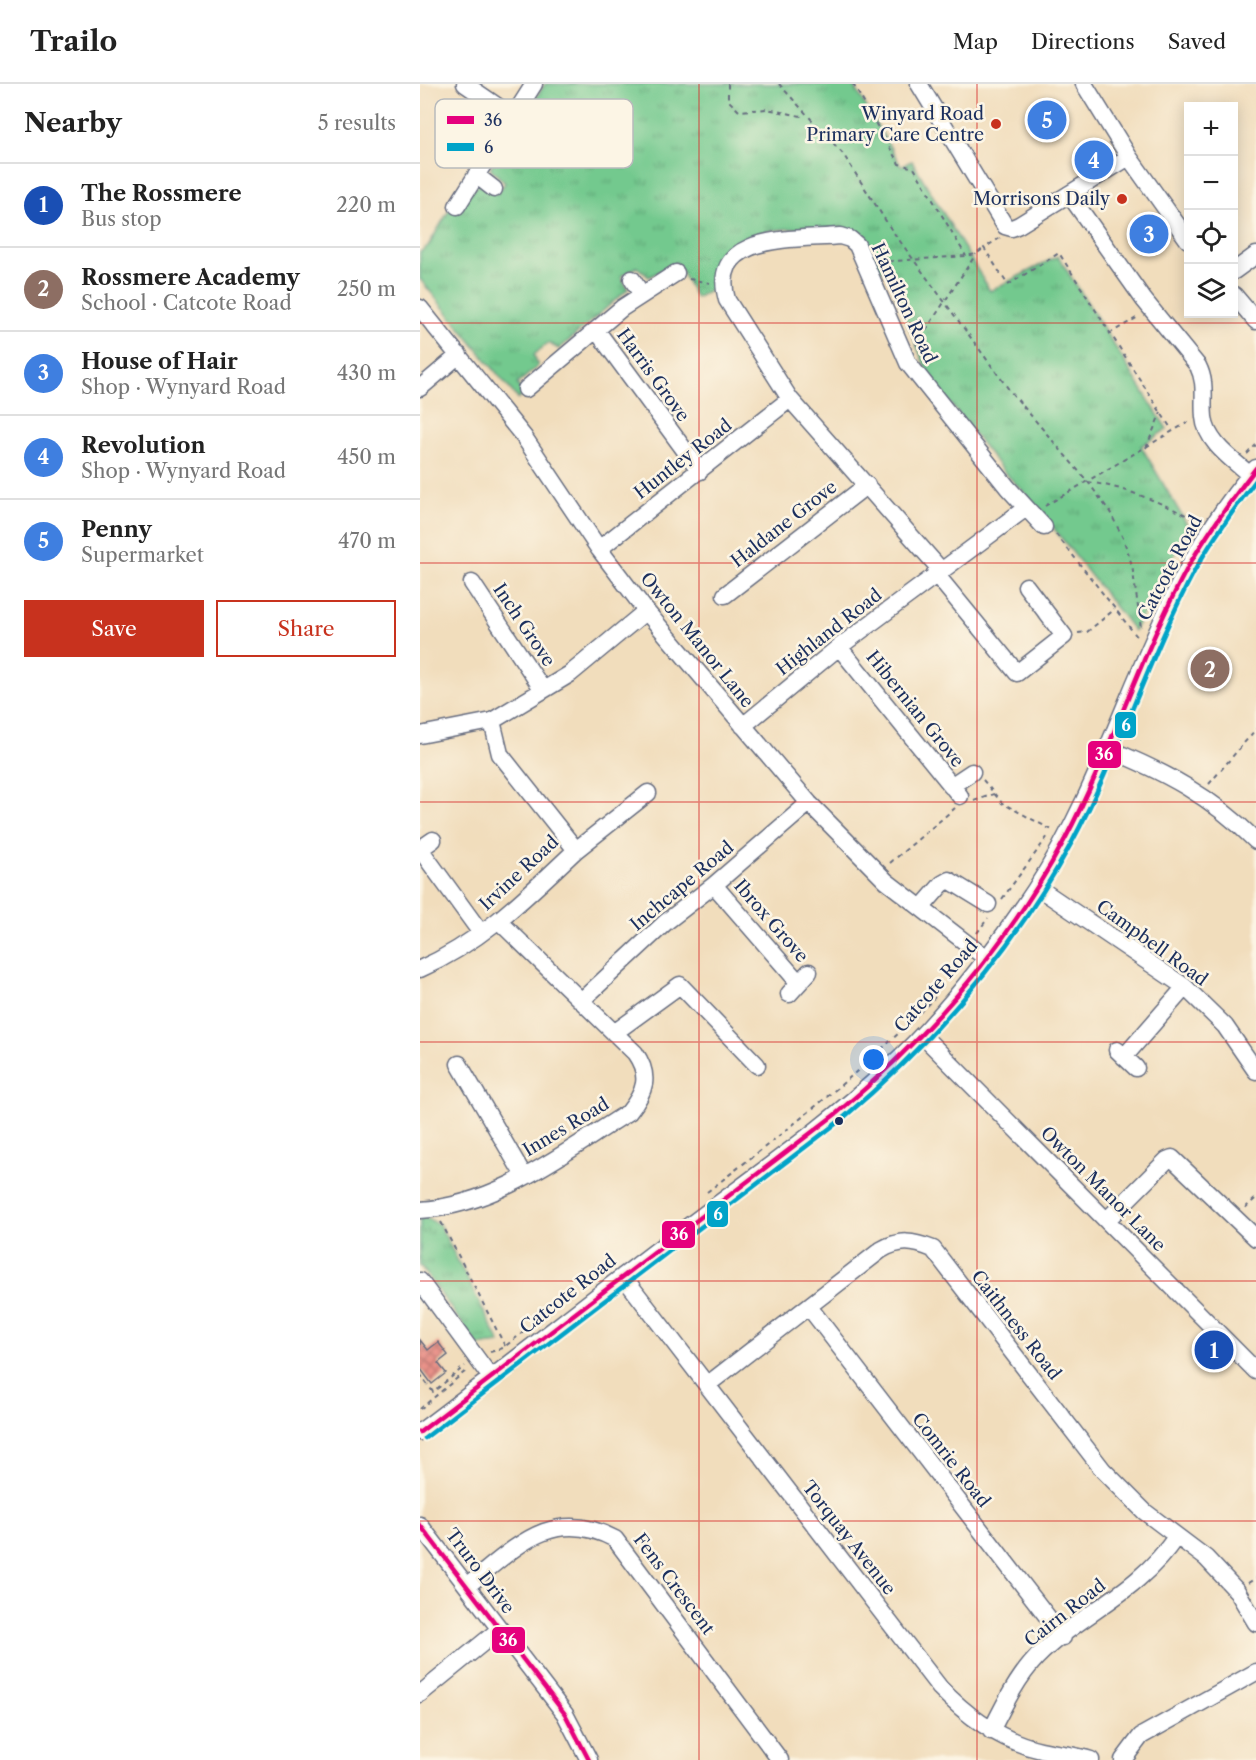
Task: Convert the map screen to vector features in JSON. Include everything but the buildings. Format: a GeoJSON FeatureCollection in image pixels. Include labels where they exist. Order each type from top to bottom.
{"type":"FeatureCollection","features":[{"type":"Feature","properties":{"kind":"street"},"geometry":{"type":"LineString","coordinates":[[465,84],[487,99]]}},
{"type":"Feature","properties":{"kind":"street"},"geometry":{"type":"LineString","coordinates":[[524,99],[534,84]]}},
{"type":"Feature","properties":{"kind":"street"},"geometry":{"type":"LineString","coordinates":[[919,84],[1000,221],[1010,227],[1018,225],[1129,157]]}},
{"type":"Feature","properties":{"kind":"street"},"geometry":{"type":"LineString","coordinates":[[1084,84],[1129,157],[1184,234]]}},
{"type":"Feature","properties":{"kind":"street"},"geometry":{"type":"LineString","coordinates":[[457,206],[480,168]]}},
{"type":"Feature","properties":{"kind":"street"},"geometry":{"type":"LineString","coordinates":[[476,175],[494,189]]}},
{"type":"Feature","properties":{"kind":"street"},"geometry":{"type":"LineString","coordinates":[[1069,194],[1151,309],[1198,366],[1204,378],[1204,416],[1210,437],[1253,472]]}},
{"type":"Feature","properties":{"kind":"street","name":"Hamilton Road"},"geometry":{"type":"LineString","coordinates":[[723,285],[723,273],[728,262],[750,247],[765,242],[840,236],[850,239],[857,245],[906,360],[920,381],[1044,527]]}},
{"type":"Feature","properties":{"kind":"street"},"geometry":{"type":"LineString","coordinates":[[1238,268],[1256,255]]}},
{"type":"Feature","properties":{"kind":"street"},"geometry":{"type":"LineString","coordinates":[[526,389],[597,331],[610,317],[674,274]]}},
{"type":"Feature","properties":{"kind":"street"},"geometry":{"type":"LineString","coordinates":[[632,279],[642,295]]}},
{"type":"Feature","properties":{"kind":"street"},"geometry":{"type":"LineString","coordinates":[[723,285],[727,300],[790,399],[867,485],[1017,673],[1064,636],[1026,586]]}},
{"type":"Feature","properties":{"kind":"street"},"geometry":{"type":"LineString","coordinates":[[1238,301],[1256,321]]}},
{"type":"Feature","properties":{"kind":"street","name":"Owton Manor Lane"},"geometry":{"type":"LineString","coordinates":[[420,308],[524,437],[599,549],[646,611],[809,803],[878,873],[987,959]]}},
{"type":"Feature","properties":{"kind":"street","name":"Harris Grove"},"geometry":{"type":"LineString","coordinates":[[597,331],[700,471]]}},
{"type":"Feature","properties":{"kind":"street"},"geometry":{"type":"LineString","coordinates":[[541,354],[551,368]]}},
{"type":"Feature","properties":{"kind":"street"},"geometry":{"type":"LineString","coordinates":[[420,388],[459,355]]}},
{"type":"Feature","properties":{"kind":"street","name":"Huntley Road"},"geometry":{"type":"LineString","coordinates":[[599,549],[790,399]]}},
{"type":"Feature","properties":{"kind":"street","name":"Catcote Road"},"geometry":{"type":"LineString","coordinates":[[423,1425],[492,1379],[834,1115],[922,1035],[987,959],[1037,887],[1078,813],[1187,571],[1212,530],[1253,472]]}},
{"type":"Feature","properties":{"kind":"street","name":"Haldane Grove"},"geometry":{"type":"LineString","coordinates":[[725,595],[867,485]]}},
{"type":"Feature","properties":{"kind":"street","name":"Highland Road"},"geometry":{"type":"LineString","coordinates":[[743,726],[937,571],[1028,510]]}},
{"type":"Feature","properties":{"kind":"street","name":"Inch Grove"},"geometry":{"type":"LineString","coordinates":[[472,583],[543,690]]}},
{"type":"Feature","properties":{"kind":"street"},"geometry":{"type":"LineString","coordinates":[[420,735],[492,721],[570,674],[646,611]]}},
{"type":"Feature","properties":{"kind":"street","name":"Hibernian Grove"},"geometry":{"type":"LineString","coordinates":[[839,647],[958,798]]}},
{"type":"Feature","properties":{"kind":"street","name":"Irvine Road"},"geometry":{"type":"LineString","coordinates":[[420,969],[441,960],[500,922],[576,850],[500,754],[492,721]]}},
{"type":"Feature","properties":{"kind":"street"},"geometry":{"type":"LineString","coordinates":[[1106,748],[1158,771],[1200,794],[1229,814],[1256,841]]}},
{"type":"Feature","properties":{"kind":"street"},"geometry":{"type":"LineString","coordinates":[[958,798],[977,775]]}},
{"type":"Feature","properties":{"kind":"street"},"geometry":{"type":"LineString","coordinates":[[576,850],[648,793]]}},
{"type":"Feature","properties":{"kind":"street","name":"Inchcape Road"},"geometry":{"type":"LineString","coordinates":[[582,1001],[666,922],[714,885],[809,803]]}},
{"type":"Feature","properties":{"kind":"street"},"geometry":{"type":"LineString","coordinates":[[433,840],[420,849],[481,933]]}},
{"type":"Feature","properties":{"kind":"street"},"geometry":{"type":"LineString","coordinates":[[922,907],[942,884],[949,880],[988,904]]}},
{"type":"Feature","properties":{"kind":"street","name":"Ibrox Grove"},"geometry":{"type":"LineString","coordinates":[[714,885],[799,983]]}},
{"type":"Feature","properties":{"kind":"street","name":"Campbell Road"},"geometry":{"type":"LineString","coordinates":[[1037,887],[1185,987],[1250,1050],[1256,1071]]}},
{"type":"Feature","properties":{"kind":"street","name":"Innes Road"},"geometry":{"type":"LineString","coordinates":[[420,1210],[474,1201],[506,1187],[628,1112],[639,1099],[646,1076],[642,1064],[614,1033],[500,922]]}},
{"type":"Feature","properties":{"kind":"street"},"geometry":{"type":"LineString","coordinates":[[614,1033],[680,985],[757,1065]]}},
{"type":"Feature","properties":{"kind":"street"},"geometry":{"type":"LineString","coordinates":[[1126,1058],[1185,987]]}},
{"type":"Feature","properties":{"kind":"street","name":"Owton Manor Lane"},"geometry":{"type":"LineString","coordinates":[[922,1035],[1256,1371]]}},
{"type":"Feature","properties":{"kind":"street"},"geometry":{"type":"LineString","coordinates":[[459,1064],[524,1176]]}},
{"type":"Feature","properties":{"kind":"street"},"geometry":{"type":"LineString","coordinates":[[1107,1220],[1167,1160],[1172,1158],[1256,1238]]}},
{"type":"Feature","properties":{"kind":"street","name":"Caithness Road"},"geometry":{"type":"LineString","coordinates":[[707,1385],[887,1247],[915,1241],[933,1249],[1103,1470],[1125,1494],[1176,1537],[1206,1558],[1237,1591],[1256,1623]]}},
{"type":"Feature","properties":{"kind":"street","name":"Torquay Avenue"},"geometry":{"type":"LineString","coordinates":[[623,1276],[940,1688],[958,1707],[991,1731],[1034,1748],[1091,1760]]}},
{"type":"Feature","properties":{"kind":"street"},"geometry":{"type":"LineString","coordinates":[[420,1281],[492,1379]]}},
{"type":"Feature","properties":{"kind":"street","name":"Comrie Road"},"geometry":{"type":"LineString","coordinates":[[809,1307],[1063,1637]]}},
{"type":"Feature","properties":{"kind":"street","name":"Truro Drive"},"geometry":{"type":"LineString","coordinates":[[420,1525],[565,1714],[589,1760]]}},
{"type":"Feature","properties":{"kind":"street","name":"Fens Crescent"},"geometry":{"type":"LineString","coordinates":[[467,1586],[531,1537],[548,1529],[566,1526],[601,1532],[615,1539],[780,1760]]}},
{"type":"Feature","properties":{"kind":"street","name":"Cairn Road"},"geometry":{"type":"LineString","coordinates":[[991,1731],[1013,1688],[1038,1656],[1135,1583],[1160,1560],[1176,1537]]}},
{"type":"Feature","properties":{"kind":"street"},"geometry":{"type":"LineString","coordinates":[[420,1694],[500,1629]]}},
{"type":"Feature","properties":{"kind":"street"},"geometry":{"type":"LineString","coordinates":[[1123,1760],[1141,1736],[1256,1672]]}},
{"type":"Feature","properties":{"kind":"path"},"geometry":{"type":"LineString","coordinates":[[728,84],[728,100],[739,111],[767,109],[801,116],[805,114]]}},
{"type":"Feature","properties":{"kind":"path"},"geometry":{"type":"LineString","coordinates":[[779,84],[843,154],[1010,392],[1088,482],[1110,512],[1123,538],[1132,565],[1139,623],[1143,631]]}},
{"type":"Feature","properties":{"kind":"path"},"geometry":{"type":"LineString","coordinates":[[853,84],[899,164],[914,168],[966,256]]}},
{"type":"Feature","properties":{"kind":"path"},"geometry":{"type":"LineString","coordinates":[[906,360],[976,254],[1008,233],[1010,227]]}},
{"type":"Feature","properties":{"kind":"path"},"geometry":{"type":"LineString","coordinates":[[984,248],[1008,285],[1059,253],[1172,430]]}},
{"type":"Feature","properties":{"kind":"path"},"geometry":{"type":"LineString","coordinates":[[865,264],[976,254]]}},
{"type":"Feature","properties":{"kind":"path"},"geometry":{"type":"LineString","coordinates":[[674,274],[723,285]]}},
{"type":"Feature","properties":{"kind":"path"},"geometry":{"type":"LineString","coordinates":[[1109,334],[1151,309]]}},
{"type":"Feature","properties":{"kind":"path"},"geometry":{"type":"LineString","coordinates":[[1146,448],[1161,412]]}},
{"type":"Feature","properties":{"kind":"path"},"geometry":{"type":"LineString","coordinates":[[1028,510],[1088,482],[1204,416]]}},
{"type":"Feature","properties":{"kind":"path"},"geometry":{"type":"LineString","coordinates":[[1088,482],[1114,486],[1161,502],[1212,530]]}},
{"type":"Feature","properties":{"kind":"path"},"geometry":{"type":"LineString","coordinates":[[1044,527],[1053,530],[1139,640]]}},
{"type":"Feature","properties":{"kind":"path"},"geometry":{"type":"LineString","coordinates":[[1064,636],[1087,632],[1115,609]]}},
{"type":"Feature","properties":{"kind":"path"},"geometry":{"type":"LineString","coordinates":[[1200,794],[1256,729]]}},
{"type":"Feature","properties":{"kind":"path"},"geometry":{"type":"LineString","coordinates":[[977,775],[1002,803],[1052,830]]}},
{"type":"Feature","properties":{"kind":"path"},"geometry":{"type":"LineString","coordinates":[[878,873],[958,798],[994,794]]}},
{"type":"Feature","properties":{"kind":"path"},"geometry":{"type":"LineString","coordinates":[[441,1222],[505,1346]]}},
{"type":"Feature","properties":{"kind":"path"},"geometry":{"type":"LineString","coordinates":[[420,1374],[434,1392],[475,1357],[505,1346],[533,1325]]}},
{"type":"Feature","properties":{"kind":"path"},"geometry":{"type":"LineString","coordinates":[[420,1409],[465,1374],[475,1357]]}},
{"type":"Feature","properties":{"kind":"green space"},"geometry":{"type":"Polygon","coordinates":[[[545,84],[853,84],[901,166],[912,161],[990,291],[1058,256],[1167,429],[1141,446],[1189,528],[1134,631],[1030,498],[1004,472],[930,378],[887,274],[873,262],[863,234],[841,229],[803,228],[771,231],[744,238],[725,256],[715,287],[696,298],[676,262],[649,277],[637,267],[621,276],[628,289],[559,349],[548,343],[534,355],[538,366],[517,384],[524,394],[518,399],[420,279],[420,252],[428,246],[451,207],[480,184],[497,194],[505,183],[490,168],[633,168],[633,99],[535,99],[545,84]]]}},
{"type":"Feature","properties":{"kind":"green space"},"geometry":{"type":"Polygon","coordinates":[[[420,1215],[439,1224],[500,1343],[478,1346],[420,1265],[420,1215]]]}},
{"type":"Feature","properties":{"kind":"transit line","name":"36"},"geometry":{"type":"LineString","coordinates":[[420,1432],[837,1113],[903,1053],[964,987],[1018,916],[1065,839],[1172,598],[1189,565],[1221,515],[1256,468]]}},
{"type":"Feature","properties":{"kind":"transit line","name":"6"},"geometry":{"type":"LineString","coordinates":[[425,1438],[842,1119],[909,1058],[970,991],[1025,919],[1072,842],[1089,809],[1178,603],[1209,547],[1256,480]]}},
{"type":"Feature","properties":{"kind":"transit line","name":"36"},"geometry":{"type":"LineString","coordinates":[[420,1525],[565,1714],[589,1760]]}},
{"type":"Feature","properties":{"kind":"place","name":"Penny"},"geometry":{"type":"Point","coordinates":[1047,120]}},
{"type":"Feature","properties":{"kind":"place","name":"Winyard Road Primary Care Centre"},"geometry":{"type":"Point","coordinates":[996,124]}},
{"type":"Feature","properties":{"kind":"place","name":"Revolution"},"geometry":{"type":"Point","coordinates":[1094,160]}},
{"type":"Feature","properties":{"kind":"place","name":"Morrisons Daily"},"geometry":{"type":"Point","coordinates":[1122,199]}},
{"type":"Feature","properties":{"kind":"place","name":"House of Hair"},"geometry":{"type":"Point","coordinates":[1149,234]}},
{"type":"Feature","properties":{"kind":"place","name":"Rossmere Academy"},"geometry":{"type":"Point","coordinates":[1210,669]}},
{"type":"Feature","properties":{"kind":"place","name":"The Rossmere"},"geometry":{"type":"Point","coordinates":[1214,1350]}}]}
